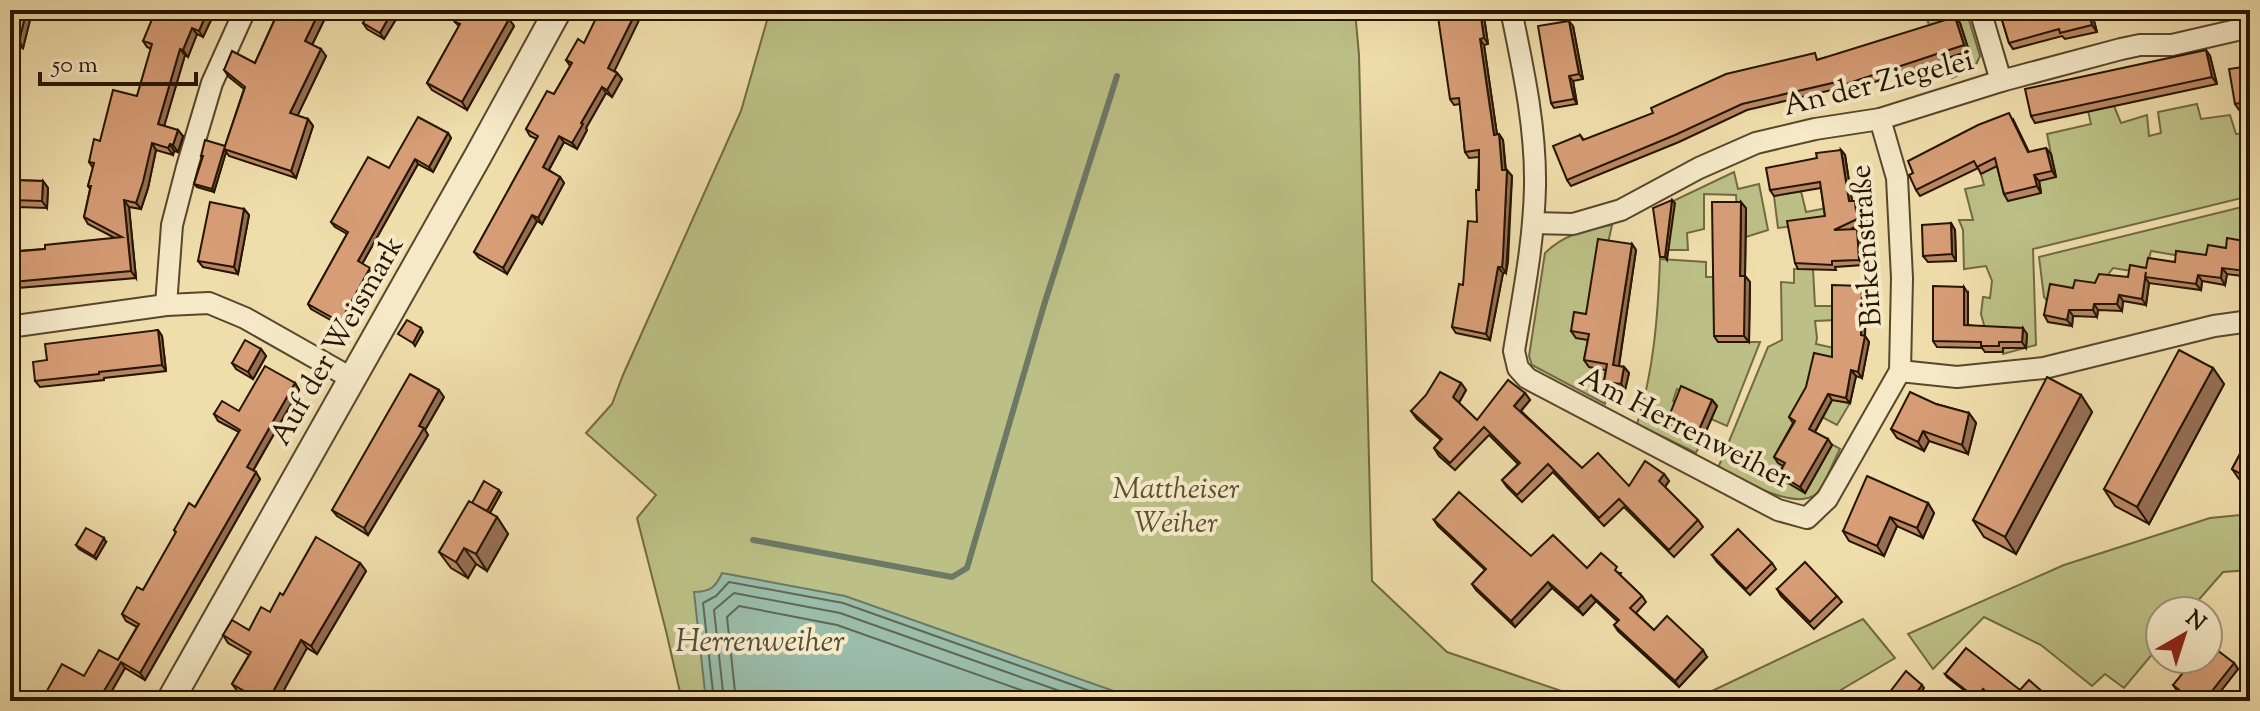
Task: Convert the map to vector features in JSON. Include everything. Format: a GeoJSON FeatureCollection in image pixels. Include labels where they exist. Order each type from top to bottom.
{"type":"FeatureCollection","features":[{"type":"Feature","properties":{"kind":"street"},"geometry":{"type":"LineString","coordinates":[[166,305],[172,225],[187,167],[212,83],[245,10]]}},
{"type":"Feature","properties":{"kind":"street","name":"Auf der Weismark"},"geometry":{"type":"LineString","coordinates":[[170,701],[558,10]]}},
{"type":"Feature","properties":{"kind":"street"},"geometry":{"type":"LineString","coordinates":[[1511,10],[1531,115],[1535,183],[1533,223]]}},
{"type":"Feature","properties":{"kind":"street"},"geometry":{"type":"LineString","coordinates":[[1980,10],[2001,81]]}},
{"type":"Feature","properties":{"kind":"street","name":"An der Ziegelei"},"geometry":{"type":"LineString","coordinates":[[1533,223],[1573,224],[1621,210],[1699,168],[1756,143],[1815,129],[1880,119],[2001,81],[2140,45],[2172,45],[2250,27]]}},
{"type":"Feature","properties":{"kind":"street","name":"Birkenstraße"},"geometry":{"type":"LineString","coordinates":[[1880,119],[1897,178],[1902,278],[1900,371]]}},
{"type":"Feature","properties":{"kind":"street","name":"Am Herrenweiher"},"geometry":{"type":"LineString","coordinates":[[1533,223],[1514,351],[1518,368],[1527,378],[1781,512],[1807,518],[1827,499],[1900,371]]}},
{"type":"Feature","properties":{"kind":"street"},"geometry":{"type":"LineString","coordinates":[[10,329],[166,305],[209,303],[245,318],[351,378]]}},
{"type":"Feature","properties":{"kind":"street"},"geometry":{"type":"LineString","coordinates":[[1900,371],[1957,377],[2044,368],[2214,326],[2250,321]]}},
{"type":"Feature","properties":{"kind":"green space","name":"Mattheiser Weiher"},"geometry":{"type":"Polygon","coordinates":[[[770,10],[1355,10],[1359,55],[1372,581],[1447,652],[1591,701],[682,701],[637,518],[656,495],[586,433],[612,404],[741,111],[770,10]]]}},
{"type":"Feature","properties":{"kind":"green space"},"geometry":{"type":"Polygon","coordinates":[[[1923,10],[1966,10],[1980,56],[1975,67],[1952,78],[1945,59],[1969,51],[1932,32],[1923,10]]]}},
{"type":"Feature","properties":{"kind":"green space"},"geometry":{"type":"Polygon","coordinates":[[[2197,104],[2201,119],[2230,115],[2236,134],[2249,133],[2250,126],[2250,196],[2033,249],[2036,345],[2003,354],[2004,333],[1986,332],[1981,314],[1983,297],[1990,298],[1992,281],[1986,266],[1964,269],[1963,230],[1959,220],[1973,220],[1965,189],[1984,185],[1979,167],[2001,164],[2039,181],[2051,154],[2047,134],[2091,124],[2088,111],[2114,106],[2121,123],[2147,115],[2149,136],[2161,133],[2158,112],[2197,104]]]}},
{"type":"Feature","properties":{"kind":"green space"},"geometry":{"type":"Polygon","coordinates":[[[1734,172],[1738,189],[1759,184],[1768,230],[1746,237],[1746,209],[1737,208],[1736,195],[1704,194],[1704,229],[1687,233],[1688,250],[1669,250],[1662,243],[1671,223],[1671,202],[1734,172]]]}},
{"type":"Feature","properties":{"kind":"green space"},"geometry":{"type":"Polygon","coordinates":[[[1801,191],[1806,212],[1827,208],[1829,235],[1809,224],[1778,228],[1774,196],[1801,191]]]}},
{"type":"Feature","properties":{"kind":"green space"},"geometry":{"type":"Polygon","coordinates":[[[2250,205],[2250,248],[2210,261],[2151,251],[2145,273],[2113,268],[2104,280],[2051,305],[2044,297],[2039,257],[2250,205]]]}},
{"type":"Feature","properties":{"kind":"green space"},"geometry":{"type":"Polygon","coordinates":[[[1612,225],[1591,320],[1576,337],[1594,341],[1609,370],[1605,404],[1532,365],[1529,356],[1545,253],[1576,234],[1612,225]]]}},
{"type":"Feature","properties":{"kind":"green space"},"geometry":{"type":"Polygon","coordinates":[[[1660,259],[1706,262],[1706,277],[1717,277],[1719,342],[1760,342],[1727,426],[1711,419],[1716,406],[1677,389],[1673,401],[1681,405],[1672,425],[1703,438],[1696,453],[1637,424],[1654,342],[1660,259]]]}},
{"type":"Feature","properties":{"kind":"green space"},"geometry":{"type":"Polygon","coordinates":[[[1794,269],[1813,269],[1815,306],[1837,306],[1836,320],[1815,321],[1816,344],[1847,351],[1823,398],[1850,403],[1837,425],[1803,407],[1794,423],[1840,449],[1819,491],[1806,498],[1794,499],[1767,492],[1718,468],[1768,347],[1782,340],[1781,282],[1794,283],[1794,269]]]}},
{"type":"Feature","properties":{"kind":"green space"},"geometry":{"type":"Polygon","coordinates":[[[2250,514],[2250,570],[2223,572],[2203,595],[2144,595],[2144,664],[2124,688],[2105,674],[2092,686],[2041,645],[1984,617],[1933,669],[1908,634],[2064,565],[2210,518],[2250,514]]]}},
{"type":"Feature","properties":{"kind":"green space"},"geometry":{"type":"Polygon","coordinates":[[[1863,619],[1895,658],[1822,701],[1691,701],[1863,619]]]}},
{"type":"Feature","properties":{"kind":"water","name":"Herrenweiher"},"geometry":{"type":"Polygon","coordinates":[[[722,573],[845,596],[1142,701],[706,701],[694,592],[712,588],[722,573]]]}},
{"type":"Feature","properties":{"kind":"building"},"geometry":{"type":"Polygon","coordinates":[[[10,10],[26,13],[19,41],[10,39],[10,10]]]}},
{"type":"Feature","properties":{"kind":"building"},"geometry":{"type":"Polygon","coordinates":[[[166,10],[208,10],[199,31],[192,28],[183,50],[180,49],[158,124],[178,130],[173,145],[170,144],[168,148],[152,143],[136,203],[124,200],[131,271],[13,282],[14,290],[10,291],[10,180],[43,181],[42,201],[12,200],[12,252],[45,249],[45,245],[122,237],[84,217],[94,163],[89,162],[94,139],[100,141],[113,90],[137,96],[152,44],[143,41],[155,12],[163,15],[166,10]]]}},
{"type":"Feature","properties":{"kind":"building"},"geometry":{"type":"Polygon","coordinates":[[[279,10],[320,10],[305,41],[321,49],[290,113],[308,119],[291,171],[224,149],[245,87],[224,70],[232,51],[255,63],[279,10]]]}},
{"type":"Feature","properties":{"kind":"building"},"geometry":{"type":"Polygon","coordinates":[[[370,10],[393,10],[380,33],[363,23],[370,10]]]}},
{"type":"Feature","properties":{"kind":"building"},"geometry":{"type":"Polygon","coordinates":[[[462,10],[503,10],[501,14],[509,19],[462,102],[427,83],[460,24],[455,22],[462,10]]]}},
{"type":"Feature","properties":{"kind":"building"},"geometry":{"type":"Polygon","coordinates":[[[600,10],[637,10],[608,68],[617,73],[607,90],[602,87],[572,143],[559,136],[543,167],[560,177],[538,218],[532,215],[503,268],[474,252],[538,136],[526,129],[547,91],[554,94],[572,63],[566,60],[578,39],[584,43],[600,10]]]}},
{"type":"Feature","properties":{"kind":"building"},"geometry":{"type":"Polygon","coordinates":[[[1437,10],[1480,10],[1484,38],[1480,39],[1494,135],[1499,134],[1502,170],[1507,170],[1502,267],[1498,267],[1486,334],[1452,327],[1459,284],[1463,285],[1468,221],[1477,222],[1479,150],[1465,152],[1459,98],[1450,99],[1437,10]]]}},
{"type":"Feature","properties":{"kind":"building"},"geometry":{"type":"Polygon","coordinates":[[[1999,10],[2088,10],[2092,25],[2060,33],[2059,29],[2009,43],[1999,10]]]}},
{"type":"Feature","properties":{"kind":"building"},"geometry":{"type":"Polygon","coordinates":[[[1955,17],[1964,45],[1843,85],[1841,81],[1742,104],[1567,180],[1553,146],[1580,135],[1583,140],[1653,113],[1651,108],[1726,74],[1815,53],[1817,60],[1955,17]]]}},
{"type":"Feature","properties":{"kind":"building"},"geometry":{"type":"Polygon","coordinates":[[[1569,21],[1579,74],[1569,76],[1574,99],[1551,103],[1538,26],[1569,21]]]}},
{"type":"Feature","properties":{"kind":"building"},"geometry":{"type":"Polygon","coordinates":[[[2206,50],[2212,77],[2031,116],[2025,89],[2206,50]]]}},
{"type":"Feature","properties":{"kind":"building"},"geometry":{"type":"Polygon","coordinates":[[[2250,66],[2250,101],[2235,104],[2229,69],[2250,66]]]}},
{"type":"Feature","properties":{"kind":"building"},"geometry":{"type":"Polygon","coordinates":[[[10,69],[15,69],[10,109],[10,69]]]}},
{"type":"Feature","properties":{"kind":"building"},"geometry":{"type":"Polygon","coordinates":[[[2009,113],[2028,152],[2046,148],[2052,171],[2034,175],[2037,186],[2004,194],[1995,158],[1977,167],[1974,161],[1916,190],[1909,175],[1913,173],[1908,161],[1978,125],[2009,113]]]}},
{"type":"Feature","properties":{"kind":"building"},"geometry":{"type":"Polygon","coordinates":[[[418,117],[448,133],[429,167],[415,159],[358,261],[370,268],[340,322],[308,304],[348,232],[331,222],[368,157],[389,168],[418,117]]]}},
{"type":"Feature","properties":{"kind":"building"},"geometry":{"type":"Polygon","coordinates":[[[10,132],[13,132],[10,167],[10,132]]]}},
{"type":"Feature","properties":{"kind":"building"},"geometry":{"type":"Polygon","coordinates":[[[205,140],[225,146],[212,189],[194,184],[205,140]]]}},
{"type":"Feature","properties":{"kind":"building"},"geometry":{"type":"Polygon","coordinates":[[[1841,150],[1849,201],[1855,201],[1856,211],[1869,210],[1870,213],[1834,230],[1857,229],[1859,260],[1832,261],[1832,265],[1795,263],[1787,221],[1825,216],[1820,182],[1770,190],[1766,168],[1817,158],[1816,153],[1841,150]]]}},
{"type":"Feature","properties":{"kind":"building"},"geometry":{"type":"Polygon","coordinates":[[[1672,200],[1665,257],[1660,257],[1653,208],[1672,200]]]}},
{"type":"Feature","properties":{"kind":"building"},"geometry":{"type":"Polygon","coordinates":[[[210,202],[244,209],[234,267],[198,261],[210,202]]]}},
{"type":"Feature","properties":{"kind":"building"},"geometry":{"type":"Polygon","coordinates":[[[1712,202],[1741,202],[1740,276],[1745,276],[1744,336],[1714,336],[1712,202]]]}},
{"type":"Feature","properties":{"kind":"building"},"geometry":{"type":"Polygon","coordinates":[[[1951,223],[1952,254],[1923,256],[1922,225],[1951,223]]]}},
{"type":"Feature","properties":{"kind":"building"},"geometry":{"type":"Polygon","coordinates":[[[2227,238],[2250,242],[2250,262],[2247,262],[2246,271],[2222,268],[2221,278],[2198,275],[2196,284],[2145,277],[2142,299],[2119,295],[2117,304],[2094,304],[2093,310],[2069,310],[2067,320],[2044,315],[2050,284],[2073,288],[2075,280],[2095,283],[2099,274],[2128,277],[2130,265],[2146,268],[2148,258],[2175,262],[2176,251],[2206,255],[2208,245],[2226,248],[2227,238]]]}},
{"type":"Feature","properties":{"kind":"building"},"geometry":{"type":"Polygon","coordinates":[[[1598,239],[1632,244],[1613,365],[1624,367],[1621,384],[1604,382],[1607,364],[1584,360],[1589,334],[1571,331],[1574,312],[1586,314],[1598,239]]]}},
{"type":"Feature","properties":{"kind":"building"},"geometry":{"type":"Polygon","coordinates":[[[1832,285],[1862,286],[1861,335],[1865,336],[1858,372],[1851,370],[1846,398],[1828,394],[1809,429],[1828,439],[1800,487],[1779,474],[1785,463],[1774,457],[1795,421],[1789,417],[1806,387],[1814,353],[1832,357],[1832,285]]]}},
{"type":"Feature","properties":{"kind":"building"},"geometry":{"type":"Polygon","coordinates":[[[1933,286],[1964,287],[1964,325],[2023,328],[2022,342],[1981,346],[1981,342],[1933,341],[1933,286]]]}},
{"type":"Feature","properties":{"kind":"building"},"geometry":{"type":"Polygon","coordinates":[[[407,320],[421,328],[413,343],[398,334],[407,320]]]}},
{"type":"Feature","properties":{"kind":"building"},"geometry":{"type":"Polygon","coordinates":[[[158,330],[162,365],[35,381],[33,362],[47,360],[45,344],[158,330]]]}},
{"type":"Feature","properties":{"kind":"building"},"geometry":{"type":"Polygon","coordinates":[[[245,340],[261,349],[248,372],[232,363],[245,340]]]}},
{"type":"Feature","properties":{"kind":"building"},"geometry":{"type":"Polygon","coordinates":[[[2179,350],[2213,368],[2137,507],[2104,489],[2179,350]]]}},
{"type":"Feature","properties":{"kind":"building"},"geometry":{"type":"Polygon","coordinates":[[[265,366],[295,383],[247,467],[256,472],[140,673],[121,662],[98,701],[54,701],[44,696],[62,664],[84,676],[99,650],[118,660],[139,624],[122,614],[137,587],[143,590],[189,503],[195,507],[240,430],[214,414],[222,401],[239,411],[265,366]]]}},
{"type":"Feature","properties":{"kind":"building"},"geometry":{"type":"Polygon","coordinates":[[[1440,372],[1461,383],[1453,397],[1477,420],[1508,380],[1525,393],[1514,406],[1582,468],[1598,453],[1629,486],[1645,461],[1664,474],[1659,481],[1698,520],[1669,550],[1619,499],[1599,518],[1548,464],[1517,495],[1502,480],[1520,463],[1484,427],[1450,463],[1434,448],[1442,439],[1411,411],[1426,395],[1440,372]]]}},
{"type":"Feature","properties":{"kind":"building"},"geometry":{"type":"Polygon","coordinates":[[[410,374],[439,390],[419,426],[424,428],[364,528],[332,510],[410,374]]]}},
{"type":"Feature","properties":{"kind":"building"},"geometry":{"type":"Polygon","coordinates":[[[2047,377],[2081,395],[2005,537],[1973,520],[2047,377]]]}},
{"type":"Feature","properties":{"kind":"building"},"geometry":{"type":"Polygon","coordinates":[[[1681,386],[1712,400],[1698,432],[1668,419],[1681,386]]]}},
{"type":"Feature","properties":{"kind":"building"},"geometry":{"type":"Polygon","coordinates":[[[1910,392],[1936,404],[1969,413],[1962,445],[1923,431],[1918,442],[1891,429],[1910,392]]]}},
{"type":"Feature","properties":{"kind":"building"},"geometry":{"type":"Polygon","coordinates":[[[2250,435],[2250,479],[2232,469],[2250,435]]]}},
{"type":"Feature","properties":{"kind":"building"},"geometry":{"type":"Polygon","coordinates":[[[1867,476],[1928,503],[1917,528],[1890,517],[1877,546],[1843,531],[1867,476]]]}},
{"type":"Feature","properties":{"kind":"building"},"geometry":{"type":"Polygon","coordinates":[[[484,481],[499,490],[487,511],[472,503],[484,481]]]}},
{"type":"Feature","properties":{"kind":"building"},"geometry":{"type":"Polygon","coordinates":[[[1459,492],[1531,556],[1553,535],[1587,568],[1601,553],[1642,596],[1630,608],[1654,630],[1667,616],[1703,650],[1675,681],[1614,625],[1619,620],[1591,595],[1578,608],[1548,582],[1511,621],[1472,584],[1486,569],[1434,520],[1459,492]]]}},
{"type":"Feature","properties":{"kind":"building"},"geometry":{"type":"Polygon","coordinates":[[[469,501],[497,517],[476,554],[464,548],[456,562],[439,552],[469,501]]]}},
{"type":"Feature","properties":{"kind":"building"},"geometry":{"type":"Polygon","coordinates":[[[86,528],[104,538],[94,556],[76,545],[86,528]]]}},
{"type":"Feature","properties":{"kind":"building"},"geometry":{"type":"Polygon","coordinates":[[[1738,529],[1772,563],[1746,589],[1712,555],[1738,529]]]}},
{"type":"Feature","properties":{"kind":"building"},"geometry":{"type":"Polygon","coordinates":[[[316,537],[360,563],[311,646],[301,640],[268,701],[248,701],[251,695],[232,684],[251,652],[223,635],[232,620],[249,630],[261,607],[270,612],[316,537]]]}},
{"type":"Feature","properties":{"kind":"building"},"geometry":{"type":"Polygon","coordinates":[[[1805,562],[1837,596],[1810,622],[1777,589],[1805,562]]]}},
{"type":"Feature","properties":{"kind":"building"},"geometry":{"type":"Polygon","coordinates":[[[1966,648],[2020,690],[2029,680],[2053,701],[1997,701],[1983,689],[1976,698],[1945,674],[1966,648]]]}},
{"type":"Feature","properties":{"kind":"building"},"geometry":{"type":"Polygon","coordinates":[[[2224,655],[2234,663],[2204,701],[2193,701],[2173,685],[2181,675],[2224,675],[2224,655]]]}},
{"type":"Feature","properties":{"kind":"building"},"geometry":{"type":"Polygon","coordinates":[[[1906,671],[1922,685],[1910,701],[1883,701],[1906,671]]]}},
{"type":"Feature","properties":{"kind":"waterway"},"geometry":{"type":"LineString","coordinates":[[753,540],[952,577],[967,568],[1044,305],[1117,76]]}}]}
